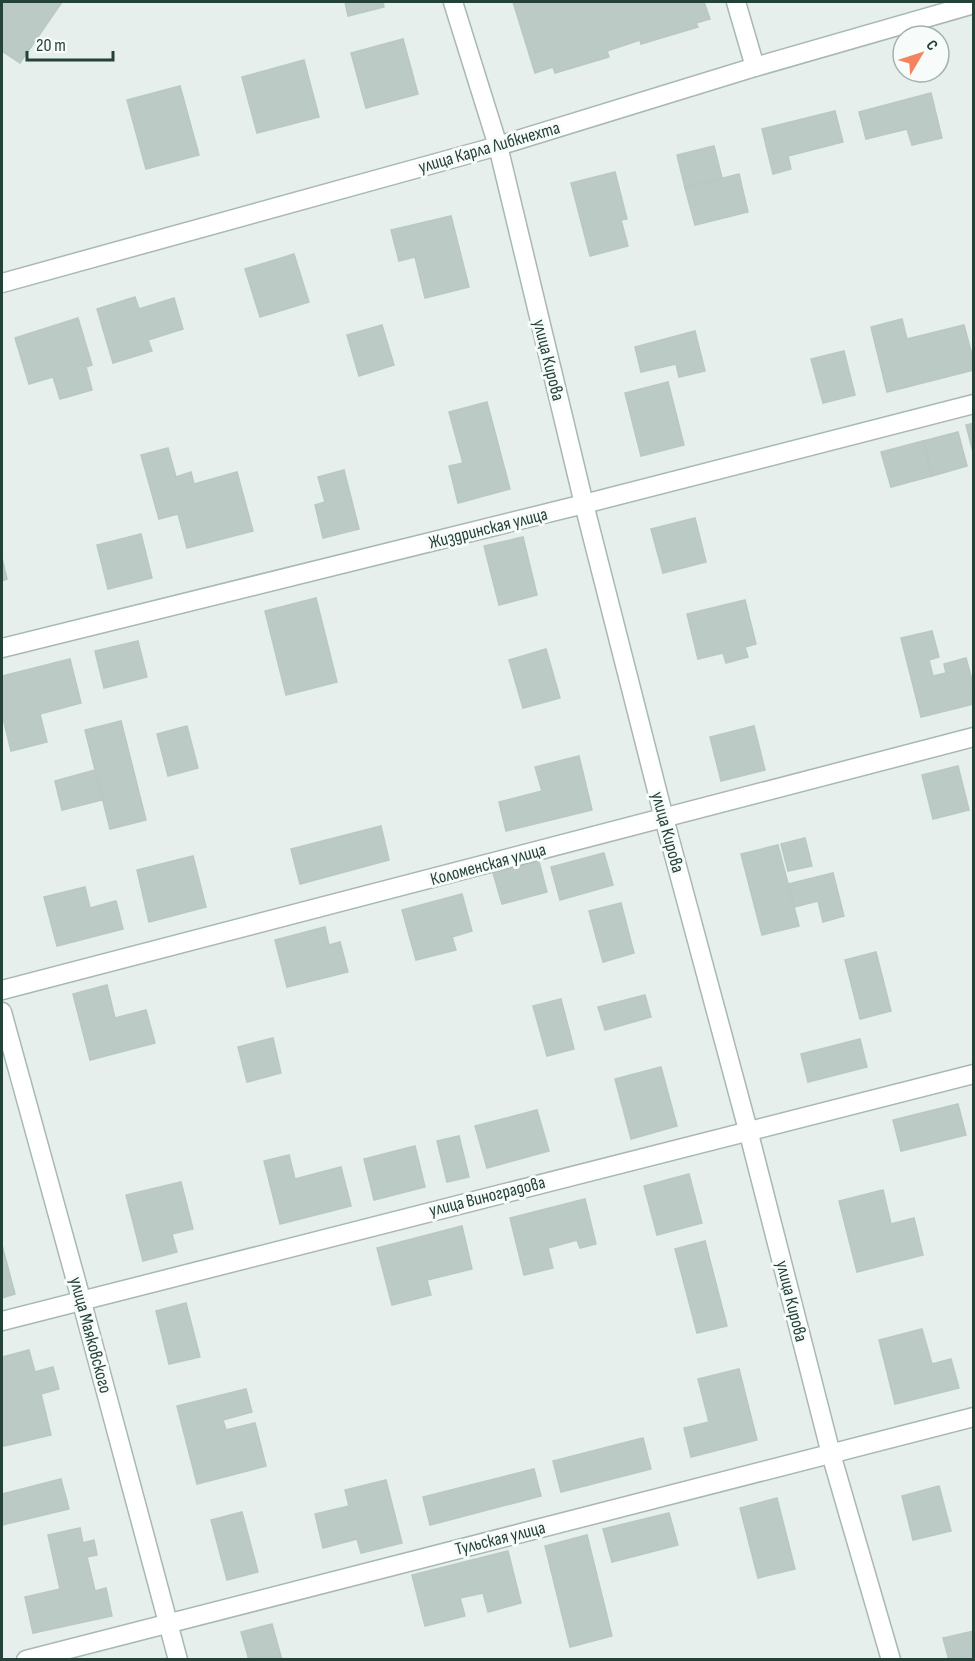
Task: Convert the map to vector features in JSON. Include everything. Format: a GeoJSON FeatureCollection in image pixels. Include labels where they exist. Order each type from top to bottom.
{"type":"FeatureCollection","features":[{"type":"Feature","properties":{"kind":"street","name":"улица Кирова"},"geometry":{"type":"LineString","coordinates":[[453,2],[498,146],[584,504],[664,818],[748,1130],[831,1454],[891,1659]]}},
{"type":"Feature","properties":{"kind":"street"},"geometry":{"type":"LineString","coordinates":[[736,2],[755,67]]}},
{"type":"Feature","properties":{"kind":"street","name":"улица Карла Либкнехта"},"geometry":{"type":"LineString","coordinates":[[2,283],[498,146],[755,67],[974,4]]}},
{"type":"Feature","properties":{"kind":"street","name":"Жиздринская улица"},"geometry":{"type":"LineString","coordinates":[[2,648],[584,504],[974,404]]}},
{"type":"Feature","properties":{"kind":"street","name":"Коломенская улица"},"geometry":{"type":"LineString","coordinates":[[2,990],[974,737]]}},
{"type":"Feature","properties":{"kind":"street","name":"улица Маяковского"},"geometry":{"type":"LineString","coordinates":[[2,1012],[178,1659]]}},
{"type":"Feature","properties":{"kind":"street","name":"улица Виноградова"},"geometry":{"type":"LineString","coordinates":[[2,1321],[81,1299],[974,1074]]}},
{"type":"Feature","properties":{"kind":"street","name":"Тульская улица"},"geometry":{"type":"LineString","coordinates":[[26,1659],[974,1417]]}},
{"type":"Feature","properties":{"kind":"building"},"geometry":{"type":"Polygon","coordinates":[[[2,2],[62,2],[20,63],[2,51],[2,2]]]}},
{"type":"Feature","properties":{"kind":"building"},"geometry":{"type":"Polygon","coordinates":[[[345,2],[383,2],[384,7],[348,16],[345,2]]]}},
{"type":"Feature","properties":{"kind":"building"},"geometry":{"type":"Polygon","coordinates":[[[513,2],[704,2],[710,19],[696,23],[698,27],[641,44],[640,40],[607,51],[609,57],[555,73],[553,67],[535,73],[513,2]]]}},
{"type":"Feature","properties":{"kind":"building"},"geometry":{"type":"Polygon","coordinates":[[[403,39],[418,94],[366,108],[351,53],[403,39]]]}},
{"type":"Feature","properties":{"kind":"building"},"geometry":{"type":"Polygon","coordinates":[[[304,60],[319,117],[257,133],[242,77],[304,60]]]}},
{"type":"Feature","properties":{"kind":"building"},"geometry":{"type":"Polygon","coordinates":[[[180,86],[199,155],[146,169],[127,100],[180,86]]]}},
{"type":"Feature","properties":{"kind":"building"},"geometry":{"type":"Polygon","coordinates":[[[931,93],[942,138],[912,145],[907,129],[866,139],[859,112],[931,93]]]}},
{"type":"Feature","properties":{"kind":"building"},"geometry":{"type":"Polygon","coordinates":[[[835,111],[843,142],[788,156],[791,169],[773,174],[762,129],[835,111]]]}},
{"type":"Feature","properties":{"kind":"building"},"geometry":{"type":"Polygon","coordinates":[[[714,146],[722,178],[685,188],[677,155],[714,146]]]}},
{"type":"Feature","properties":{"kind":"building"},"geometry":{"type":"Polygon","coordinates":[[[615,172],[627,219],[621,220],[628,246],[590,256],[571,183],[615,172]]]}},
{"type":"Feature","properties":{"kind":"building"},"geometry":{"type":"Polygon","coordinates":[[[739,174],[748,212],[695,225],[685,188],[739,174]]]}},
{"type":"Feature","properties":{"kind":"building"},"geometry":{"type":"Polygon","coordinates":[[[451,216],[469,287],[425,298],[415,257],[399,261],[391,230],[451,216]]]}},
{"type":"Feature","properties":{"kind":"building"},"geometry":{"type":"Polygon","coordinates":[[[294,254],[309,302],[260,317],[245,269],[294,254]]]}},
{"type":"Feature","properties":{"kind":"building"},"geometry":{"type":"Polygon","coordinates":[[[135,297],[139,309],[174,298],[183,329],[148,340],[152,351],[113,363],[97,309],[135,297]]]}},
{"type":"Feature","properties":{"kind":"building"},"geometry":{"type":"Polygon","coordinates":[[[78,318],[92,365],[86,367],[92,390],[60,399],[53,377],[29,384],[15,338],[78,318]]]}},
{"type":"Feature","properties":{"kind":"building"},"geometry":{"type":"Polygon","coordinates":[[[902,319],[907,339],[964,325],[974,370],[887,392],[871,327],[902,319]]]}},
{"type":"Feature","properties":{"kind":"building"},"geometry":{"type":"Polygon","coordinates":[[[382,325],[394,365],[359,376],[347,335],[382,325]]]}},
{"type":"Feature","properties":{"kind":"building"},"geometry":{"type":"Polygon","coordinates":[[[695,331],[705,371],[679,377],[676,364],[641,372],[635,347],[695,331]]]}},
{"type":"Feature","properties":{"kind":"building"},"geometry":{"type":"Polygon","coordinates":[[[844,351],[855,395],[823,403],[811,359],[844,351]]]}},
{"type":"Feature","properties":{"kind":"building"},"geometry":{"type":"Polygon","coordinates":[[[668,382],[684,445],[641,456],[625,393],[668,382]]]}},
{"type":"Feature","properties":{"kind":"building"},"geometry":{"type":"Polygon","coordinates":[[[487,402],[510,489],[458,503],[449,466],[463,463],[449,412],[487,402]]]}},
{"type":"Feature","properties":{"kind":"building"},"geometry":{"type":"Polygon","coordinates":[[[974,423],[974,456],[966,425],[974,423]]]}},
{"type":"Feature","properties":{"kind":"building"},"geometry":{"type":"Polygon","coordinates":[[[958,432],[967,466],[932,476],[923,441],[958,432]]]}},
{"type":"Feature","properties":{"kind":"building"},"geometry":{"type":"Polygon","coordinates":[[[923,441],[932,476],[891,487],[881,452],[923,441]]]}},
{"type":"Feature","properties":{"kind":"building"},"geometry":{"type":"Polygon","coordinates":[[[168,448],[176,477],[191,472],[194,484],[237,472],[253,531],[187,548],[178,514],[159,519],[141,455],[168,448]]]}},
{"type":"Feature","properties":{"kind":"building"},"geometry":{"type":"Polygon","coordinates":[[[344,470],[359,529],[323,538],[315,505],[325,502],[318,477],[344,470]]]}},
{"type":"Feature","properties":{"kind":"building"},"geometry":{"type":"Polygon","coordinates":[[[695,518],[706,562],[663,573],[651,529],[695,518]]]}},
{"type":"Feature","properties":{"kind":"building"},"geometry":{"type":"Polygon","coordinates":[[[141,534],[152,578],[108,589],[97,545],[141,534]]]}},
{"type":"Feature","properties":{"kind":"building"},"geometry":{"type":"Polygon","coordinates":[[[523,537],[537,595],[499,605],[484,546],[523,537]]]}},
{"type":"Feature","properties":{"kind":"building"},"geometry":{"type":"Polygon","coordinates":[[[2,558],[7,579],[2,581],[2,558]]]}},
{"type":"Feature","properties":{"kind":"building"},"geometry":{"type":"Polygon","coordinates":[[[316,598],[337,682],[286,695],[265,611],[316,598]]]}},
{"type":"Feature","properties":{"kind":"building"},"geometry":{"type":"Polygon","coordinates":[[[745,600],[756,644],[745,647],[748,657],[726,663],[723,653],[698,659],[687,614],[745,600]]]}},
{"type":"Feature","properties":{"kind":"building"},"geometry":{"type":"Polygon","coordinates":[[[932,631],[939,657],[929,660],[933,676],[946,673],[944,664],[966,658],[974,687],[974,704],[921,717],[901,638],[932,631]]]}},
{"type":"Feature","properties":{"kind":"building"},"geometry":{"type":"Polygon","coordinates":[[[138,641],[147,677],[104,688],[95,651],[138,641]]]}},
{"type":"Feature","properties":{"kind":"building"},"geometry":{"type":"Polygon","coordinates":[[[546,649],[560,698],[523,708],[509,660],[546,649]]]}},
{"type":"Feature","properties":{"kind":"building"},"geometry":{"type":"Polygon","coordinates":[[[70,659],[81,703],[40,714],[47,742],[11,751],[2,714],[2,676],[70,659]]]}},
{"type":"Feature","properties":{"kind":"building"},"geometry":{"type":"Polygon","coordinates":[[[121,721],[146,820],[110,829],[85,730],[121,721]]]}},
{"type":"Feature","properties":{"kind":"building"},"geometry":{"type":"Polygon","coordinates":[[[187,726],[198,768],[168,776],[157,734],[187,726]]]}},
{"type":"Feature","properties":{"kind":"building"},"geometry":{"type":"Polygon","coordinates":[[[754,726],[765,770],[721,781],[710,737],[754,726]]]}},
{"type":"Feature","properties":{"kind":"building"},"geometry":{"type":"Polygon","coordinates":[[[579,756],[592,810],[506,831],[499,802],[542,791],[535,767],[579,756]]]}},
{"type":"Feature","properties":{"kind":"building"},"geometry":{"type":"Polygon","coordinates":[[[958,766],[969,810],[933,819],[922,775],[958,766]]]}},
{"type":"Feature","properties":{"kind":"building"},"geometry":{"type":"Polygon","coordinates":[[[95,770],[102,800],[62,810],[55,781],[95,770]]]}},
{"type":"Feature","properties":{"kind":"building"},"geometry":{"type":"Polygon","coordinates":[[[381,826],[389,860],[300,884],[291,849],[381,826]]]}},
{"type":"Feature","properties":{"kind":"building"},"geometry":{"type":"Polygon","coordinates":[[[805,838],[812,866],[788,871],[781,844],[805,838]]]}},
{"type":"Feature","properties":{"kind":"building"},"geometry":{"type":"Polygon","coordinates":[[[778,845],[799,926],[762,935],[741,854],[778,845]]]}},
{"type":"Feature","properties":{"kind":"building"},"geometry":{"type":"Polygon","coordinates":[[[604,853],[613,885],[560,900],[551,867],[604,853]]]}},
{"type":"Feature","properties":{"kind":"building"},"geometry":{"type":"Polygon","coordinates":[[[193,856],[206,907],[149,922],[137,870],[193,856]]]}},
{"type":"Feature","properties":{"kind":"building"},"geometry":{"type":"Polygon","coordinates":[[[539,862],[547,892],[502,904],[493,873],[539,862]]]}},
{"type":"Feature","properties":{"kind":"building"},"geometry":{"type":"Polygon","coordinates":[[[833,873],[844,916],[823,922],[818,901],[794,907],[788,884],[833,873]]]}},
{"type":"Feature","properties":{"kind":"building"},"geometry":{"type":"Polygon","coordinates":[[[85,887],[90,908],[116,901],[123,929],[57,946],[44,897],[85,887]]]}},
{"type":"Feature","properties":{"kind":"building"},"geometry":{"type":"Polygon","coordinates":[[[462,894],[472,931],[452,937],[456,950],[416,960],[402,910],[462,894]]]}},
{"type":"Feature","properties":{"kind":"building"},"geometry":{"type":"Polygon","coordinates":[[[621,903],[634,953],[603,962],[589,911],[621,903]]]}},
{"type":"Feature","properties":{"kind":"building"},"geometry":{"type":"Polygon","coordinates":[[[325,927],[329,945],[340,942],[348,972],[287,987],[275,940],[325,927]]]}},
{"type":"Feature","properties":{"kind":"building"},"geometry":{"type":"Polygon","coordinates":[[[876,952],[891,1011],[860,1019],[845,960],[876,952]]]}},
{"type":"Feature","properties":{"kind":"building"},"geometry":{"type":"Polygon","coordinates":[[[107,985],[115,1018],[146,1010],[155,1043],[90,1060],[73,994],[107,985]]]}},
{"type":"Feature","properties":{"kind":"building"},"geometry":{"type":"Polygon","coordinates":[[[645,995],[651,1017],[605,1030],[598,1007],[645,995]]]}},
{"type":"Feature","properties":{"kind":"building"},"geometry":{"type":"Polygon","coordinates":[[[561,999],[574,1049],[547,1056],[533,1006],[561,999]]]}},
{"type":"Feature","properties":{"kind":"building"},"geometry":{"type":"Polygon","coordinates":[[[273,1038],[281,1073],[247,1082],[238,1047],[273,1038]]]}},
{"type":"Feature","properties":{"kind":"building"},"geometry":{"type":"Polygon","coordinates":[[[860,1039],[867,1067],[808,1082],[801,1054],[860,1039]]]}},
{"type":"Feature","properties":{"kind":"building"},"geometry":{"type":"Polygon","coordinates":[[[661,1067],[677,1126],[631,1139],[615,1079],[661,1067]]]}},
{"type":"Feature","properties":{"kind":"building"},"geometry":{"type":"Polygon","coordinates":[[[958,1104],[966,1135],[901,1151],[893,1120],[958,1104]]]}},
{"type":"Feature","properties":{"kind":"building"},"geometry":{"type":"Polygon","coordinates":[[[537,1110],[549,1151],[487,1168],[475,1126],[537,1110]]]}},
{"type":"Feature","properties":{"kind":"building"},"geometry":{"type":"Polygon","coordinates":[[[459,1136],[469,1177],[447,1182],[437,1141],[459,1136]]]}},
{"type":"Feature","properties":{"kind":"building"},"geometry":{"type":"Polygon","coordinates":[[[415,1146],[425,1187],[374,1200],[364,1159],[415,1146]]]}},
{"type":"Feature","properties":{"kind":"building"},"geometry":{"type":"Polygon","coordinates":[[[289,1155],[295,1179],[341,1167],[351,1206],[280,1224],[264,1161],[289,1155]]]}},
{"type":"Feature","properties":{"kind":"building"},"geometry":{"type":"Polygon","coordinates":[[[689,1174],[702,1223],[657,1235],[644,1186],[689,1174]]]}},
{"type":"Feature","properties":{"kind":"building"},"geometry":{"type":"Polygon","coordinates":[[[181,1182],[193,1229],[172,1234],[177,1252],[143,1261],[126,1195],[181,1182]]]}},
{"type":"Feature","properties":{"kind":"building"},"geometry":{"type":"Polygon","coordinates":[[[883,1190],[891,1224],[914,1218],[923,1255],[857,1272],[839,1201],[883,1190]]]}},
{"type":"Feature","properties":{"kind":"building"},"geometry":{"type":"Polygon","coordinates":[[[585,1199],[596,1244],[580,1248],[577,1240],[548,1248],[553,1268],[524,1275],[510,1218],[585,1199]]]}},
{"type":"Feature","properties":{"kind":"building"},"geometry":{"type":"Polygon","coordinates":[[[462,1226],[472,1269],[427,1280],[431,1295],[392,1305],[377,1248],[462,1226]]]}},
{"type":"Feature","properties":{"kind":"building"},"geometry":{"type":"Polygon","coordinates":[[[705,1241],[727,1326],[697,1333],[675,1249],[705,1241]]]}},
{"type":"Feature","properties":{"kind":"building"},"geometry":{"type":"Polygon","coordinates":[[[2,1245],[15,1294],[2,1298],[2,1245]]]}},
{"type":"Feature","properties":{"kind":"building"},"geometry":{"type":"Polygon","coordinates":[[[186,1303],[200,1357],[169,1364],[156,1311],[186,1303]]]}},
{"type":"Feature","properties":{"kind":"building"},"geometry":{"type":"Polygon","coordinates":[[[922,1329],[932,1364],[951,1359],[959,1388],[895,1404],[879,1340],[922,1329]]]}},
{"type":"Feature","properties":{"kind":"building"},"geometry":{"type":"Polygon","coordinates":[[[29,1350],[35,1372],[53,1367],[59,1389],[41,1394],[51,1435],[4,1446],[2,1357],[29,1350]]]}},
{"type":"Feature","properties":{"kind":"building"},"geometry":{"type":"Polygon","coordinates":[[[739,1369],[757,1440],[691,1457],[684,1428],[709,1422],[698,1379],[739,1369]]]}},
{"type":"Feature","properties":{"kind":"building"},"geometry":{"type":"Polygon","coordinates":[[[246,1389],[252,1412],[223,1420],[226,1430],[255,1423],[266,1466],[197,1484],[177,1406],[246,1389]]]}},
{"type":"Feature","properties":{"kind":"building"},"geometry":{"type":"Polygon","coordinates":[[[643,1438],[651,1469],[561,1492],[553,1461],[643,1438]]]}},
{"type":"Feature","properties":{"kind":"building"},"geometry":{"type":"Polygon","coordinates":[[[534,1469],[541,1496],[430,1525],[423,1497],[534,1469]]]}},
{"type":"Feature","properties":{"kind":"building"},"geometry":{"type":"Polygon","coordinates":[[[61,1479],[69,1509],[2,1525],[2,1494],[61,1479]]]}},
{"type":"Feature","properties":{"kind":"building"},"geometry":{"type":"Polygon","coordinates":[[[386,1480],[402,1543],[361,1553],[357,1539],[323,1548],[315,1514],[349,1506],[345,1490],[386,1480]]]}},
{"type":"Feature","properties":{"kind":"building"},"geometry":{"type":"Polygon","coordinates":[[[939,1486],[951,1531],[913,1540],[902,1496],[939,1486]]]}},
{"type":"Feature","properties":{"kind":"building"},"geometry":{"type":"Polygon","coordinates":[[[777,1498],[795,1569],[758,1578],[740,1508],[777,1498]]]}},
{"type":"Feature","properties":{"kind":"building"},"geometry":{"type":"Polygon","coordinates":[[[242,1512],[258,1572],[227,1580],[211,1520],[242,1512]]]}},
{"type":"Feature","properties":{"kind":"building"},"geometry":{"type":"Polygon","coordinates":[[[669,1513],[678,1545],[612,1562],[603,1529],[669,1513]]]}},
{"type":"Feature","properties":{"kind":"building"},"geometry":{"type":"Polygon","coordinates":[[[80,1528],[83,1543],[94,1540],[97,1555],[87,1557],[95,1591],[106,1588],[112,1616],[33,1633],[25,1597],[60,1589],[48,1535],[80,1528]]]}},
{"type":"Feature","properties":{"kind":"building"},"geometry":{"type":"Polygon","coordinates":[[[587,1535],[612,1636],[570,1647],[545,1546],[587,1535]]]}},
{"type":"Feature","properties":{"kind":"building"},"geometry":{"type":"Polygon","coordinates":[[[508,1551],[521,1603],[488,1612],[483,1593],[460,1598],[465,1616],[425,1626],[412,1575],[508,1551]]]}},
{"type":"Feature","properties":{"kind":"building"},"geometry":{"type":"Polygon","coordinates":[[[272,1624],[282,1660],[249,1660],[241,1632],[272,1624]]]}},
{"type":"Feature","properties":{"kind":"building"},"geometry":{"type":"Polygon","coordinates":[[[974,1631],[974,1660],[949,1660],[943,1638],[974,1631]]]}}]}
